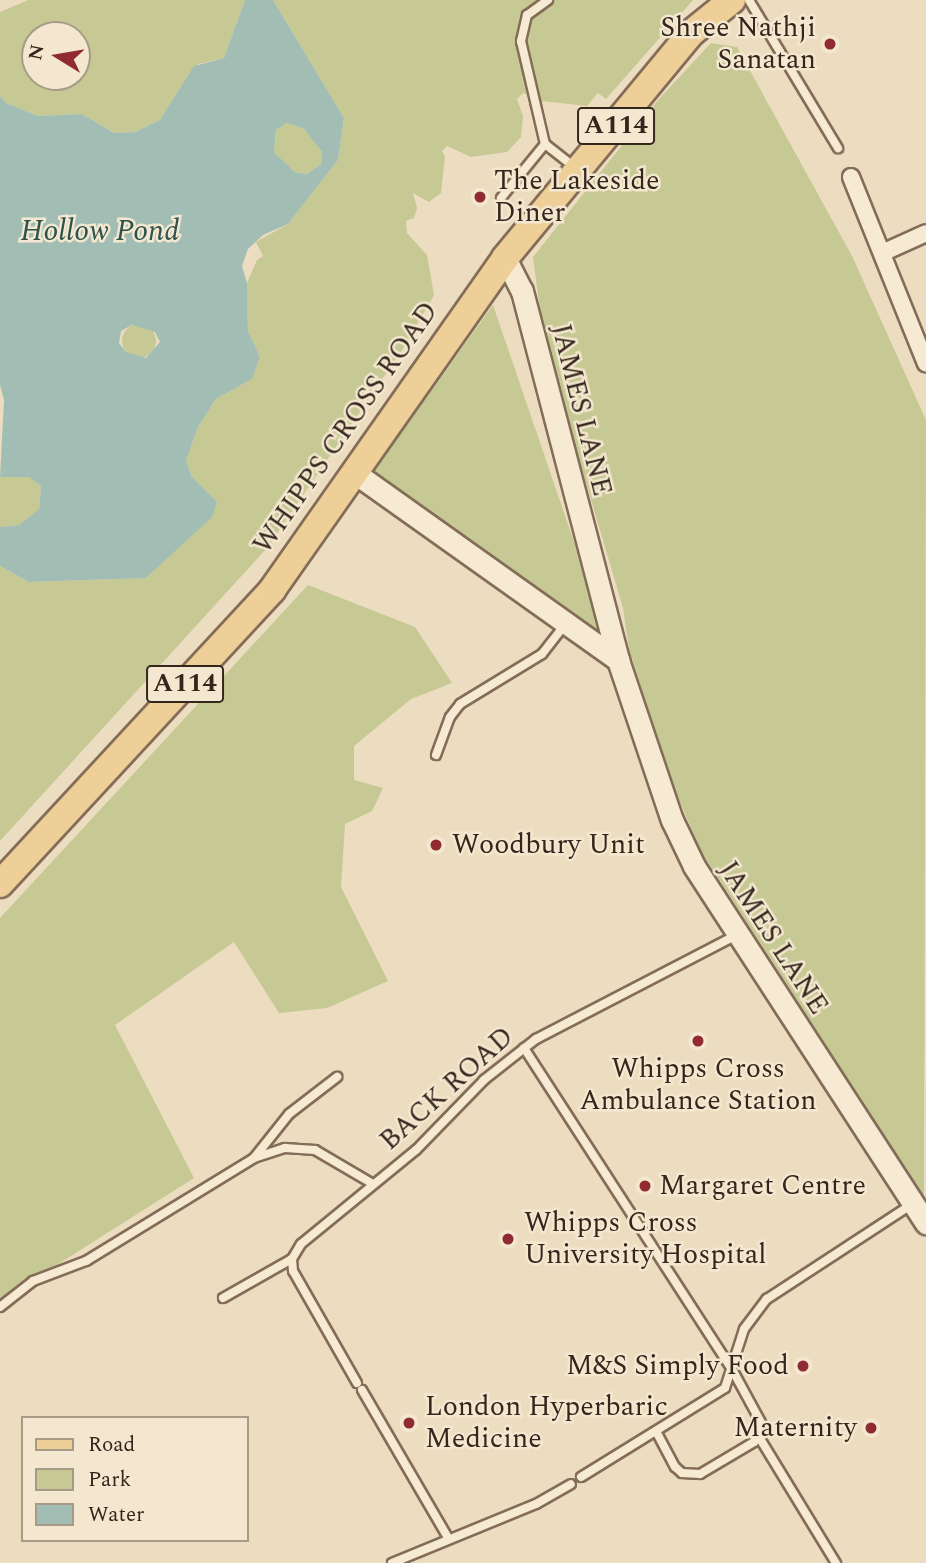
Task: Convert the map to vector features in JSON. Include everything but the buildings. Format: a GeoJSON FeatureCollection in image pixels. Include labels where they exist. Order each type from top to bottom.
{"type":"FeatureCollection","features":[{"type":"Feature","properties":{"kind":"main road","name":"WHIPPS CROSS ROAD"},"geometry":{"type":"LineString","coordinates":[[0,884],[272,590],[505,258],[690,34],[732,0]]}},
{"type":"Feature","properties":{"kind":"street"},"geometry":{"type":"LineString","coordinates":[[851,177],[926,364]]}},
{"type":"Feature","properties":{"kind":"street"},"geometry":{"type":"LineString","coordinates":[[882,253],[926,233]]}},
{"type":"Feature","properties":{"kind":"street","name":"JAMES LANE"},"geometry":{"type":"LineString","coordinates":[[505,258],[522,291],[618,660],[672,820],[694,866],[737,935],[926,1223]]}},
{"type":"Feature","properties":{"kind":"street"},"geometry":{"type":"LineString","coordinates":[[355,473],[618,660]]}},
{"type":"Feature","properties":{"kind":"lane"},"geometry":{"type":"LineString","coordinates":[[548,0],[527,16],[521,41],[545,144],[579,171]]}},
{"type":"Feature","properties":{"kind":"lane"},"geometry":{"type":"LineString","coordinates":[[749,0],[838,148]]}},
{"type":"Feature","properties":{"kind":"lane"},"geometry":{"type":"LineString","coordinates":[[500,198],[545,144]]}},
{"type":"Feature","properties":{"kind":"lane"},"geometry":{"type":"LineString","coordinates":[[436,755],[450,717],[460,704],[542,654],[567,622]]}},
{"type":"Feature","properties":{"kind":"lane","name":"BACK ROAD"},"geometry":{"type":"LineString","coordinates":[[223,1298],[292,1259],[307,1239],[416,1150],[484,1080],[524,1048],[737,935]]}},
{"type":"Feature","properties":{"kind":"lane"},"geometry":{"type":"LineString","coordinates":[[524,1048],[733,1371],[761,1419],[759,1437],[836,1563]]}},
{"type":"Feature","properties":{"kind":"lane"},"geometry":{"type":"LineString","coordinates":[[254,1158],[289,1114],[337,1077]]}},
{"type":"Feature","properties":{"kind":"lane"},"geometry":{"type":"LineString","coordinates":[[0,1307],[33,1282],[86,1261],[254,1158],[285,1148],[315,1150],[373,1184]]}},
{"type":"Feature","properties":{"kind":"lane"},"geometry":{"type":"LineString","coordinates":[[581,1477],[716,1395],[733,1371],[744,1329],[767,1299],[912,1204]]}},
{"type":"Feature","properties":{"kind":"lane"},"geometry":{"type":"LineString","coordinates":[[292,1259],[293,1271],[447,1538]]}},
{"type":"Feature","properties":{"kind":"lane"},"geometry":{"type":"LineString","coordinates":[[656,1432],[675,1467],[691,1474],[711,1469],[759,1437]]}},
{"type":"Feature","properties":{"kind":"lane"},"geometry":{"type":"LineString","coordinates":[[391,1563],[536,1504],[571,1484]]}},
{"type":"Feature","properties":{"kind":"green space"},"geometry":{"type":"Polygon","coordinates":[[[28,0],[245,0],[224,58],[198,64],[160,120],[135,132],[114,133],[82,114],[38,116],[6,103],[0,96],[0,12],[28,0]]]}},
{"type":"Feature","properties":{"kind":"green space"},"geometry":{"type":"Polygon","coordinates":[[[273,0],[693,0],[606,99],[598,93],[587,106],[541,101],[523,93],[517,99],[523,116],[521,137],[507,152],[471,157],[447,146],[442,151],[445,156],[441,193],[429,202],[413,193],[417,208],[414,218],[406,221],[407,233],[427,255],[434,295],[404,347],[267,548],[0,841],[0,566],[29,582],[146,578],[216,502],[192,477],[186,461],[198,427],[216,399],[252,379],[260,357],[248,331],[247,283],[257,260],[263,256],[256,242],[288,224],[338,160],[344,118],[273,0]]]}},
{"type":"Feature","properties":{"kind":"green space"},"geometry":{"type":"Polygon","coordinates":[[[711,43],[737,47],[852,256],[926,420],[924,1197],[699,848],[670,777],[629,649],[623,608],[544,341],[533,257],[658,100],[711,43]]]}},
{"type":"Feature","properties":{"kind":"green space"},"geometry":{"type":"Polygon","coordinates":[[[287,123],[304,129],[322,152],[321,164],[307,174],[295,172],[274,152],[276,130],[287,123]]]}},
{"type":"Feature","properties":{"kind":"green space"},"geometry":{"type":"Polygon","coordinates":[[[493,305],[601,621],[599,633],[370,476],[493,305]]]}},
{"type":"Feature","properties":{"kind":"green space"},"geometry":{"type":"Polygon","coordinates":[[[139,324],[151,329],[156,341],[151,353],[139,358],[127,353],[122,341],[127,329],[139,324]]]}},
{"type":"Feature","properties":{"kind":"green space"},"geometry":{"type":"Polygon","coordinates":[[[0,477],[29,477],[41,486],[39,509],[19,525],[0,527],[0,477]]]}},
{"type":"Feature","properties":{"kind":"green space"},"geometry":{"type":"Polygon","coordinates":[[[308,585],[415,627],[452,683],[411,699],[354,746],[354,780],[383,788],[372,811],[345,824],[341,887],[388,981],[327,1008],[279,1013],[234,942],[115,1025],[194,1178],[0,1301],[0,918],[308,585]]]}},
{"type":"Feature","properties":{"kind":"water","name":"Hollow Pond"},"geometry":{"type":"Polygon","coordinates":[[[245,0],[273,0],[344,118],[338,160],[288,224],[263,235],[248,249],[242,266],[247,283],[248,331],[260,357],[252,379],[216,399],[198,427],[186,461],[192,477],[217,502],[212,517],[146,578],[29,582],[0,566],[0,527],[19,525],[39,509],[41,486],[29,477],[0,477],[4,400],[0,385],[0,96],[6,103],[38,116],[82,114],[114,133],[135,132],[160,120],[194,66],[224,58],[245,0]],[[287,123],[276,130],[274,152],[295,172],[307,174],[321,164],[322,152],[304,129],[287,123]],[[132,325],[121,331],[119,343],[126,352],[146,358],[160,342],[155,332],[132,325]]]}},
{"type":"Feature","properties":{"kind":"place","name":"Shree Nathji Sanatan"},"geometry":{"type":"Point","coordinates":[830,44]}},
{"type":"Feature","properties":{"kind":"place","name":"The Lakeside Diner"},"geometry":{"type":"Point","coordinates":[480,197]}},
{"type":"Feature","properties":{"kind":"place","name":"Woodbury Unit"},"geometry":{"type":"Point","coordinates":[436,845]}},
{"type":"Feature","properties":{"kind":"place","name":"Whipps Cross Ambulance Station"},"geometry":{"type":"Point","coordinates":[698,1041]}},
{"type":"Feature","properties":{"kind":"place","name":"Margaret Centre"},"geometry":{"type":"Point","coordinates":[645,1186]}},
{"type":"Feature","properties":{"kind":"place","name":"Whipps Cross University Hospital"},"geometry":{"type":"Point","coordinates":[508,1239]}},
{"type":"Feature","properties":{"kind":"place","name":"M&S Simply Food"},"geometry":{"type":"Point","coordinates":[803,1366]}},
{"type":"Feature","properties":{"kind":"place","name":"London Hyperbaric Medicine"},"geometry":{"type":"Point","coordinates":[409,1423]}},
{"type":"Feature","properties":{"kind":"place","name":"Maternity"},"geometry":{"type":"Point","coordinates":[871,1428]}}]}
